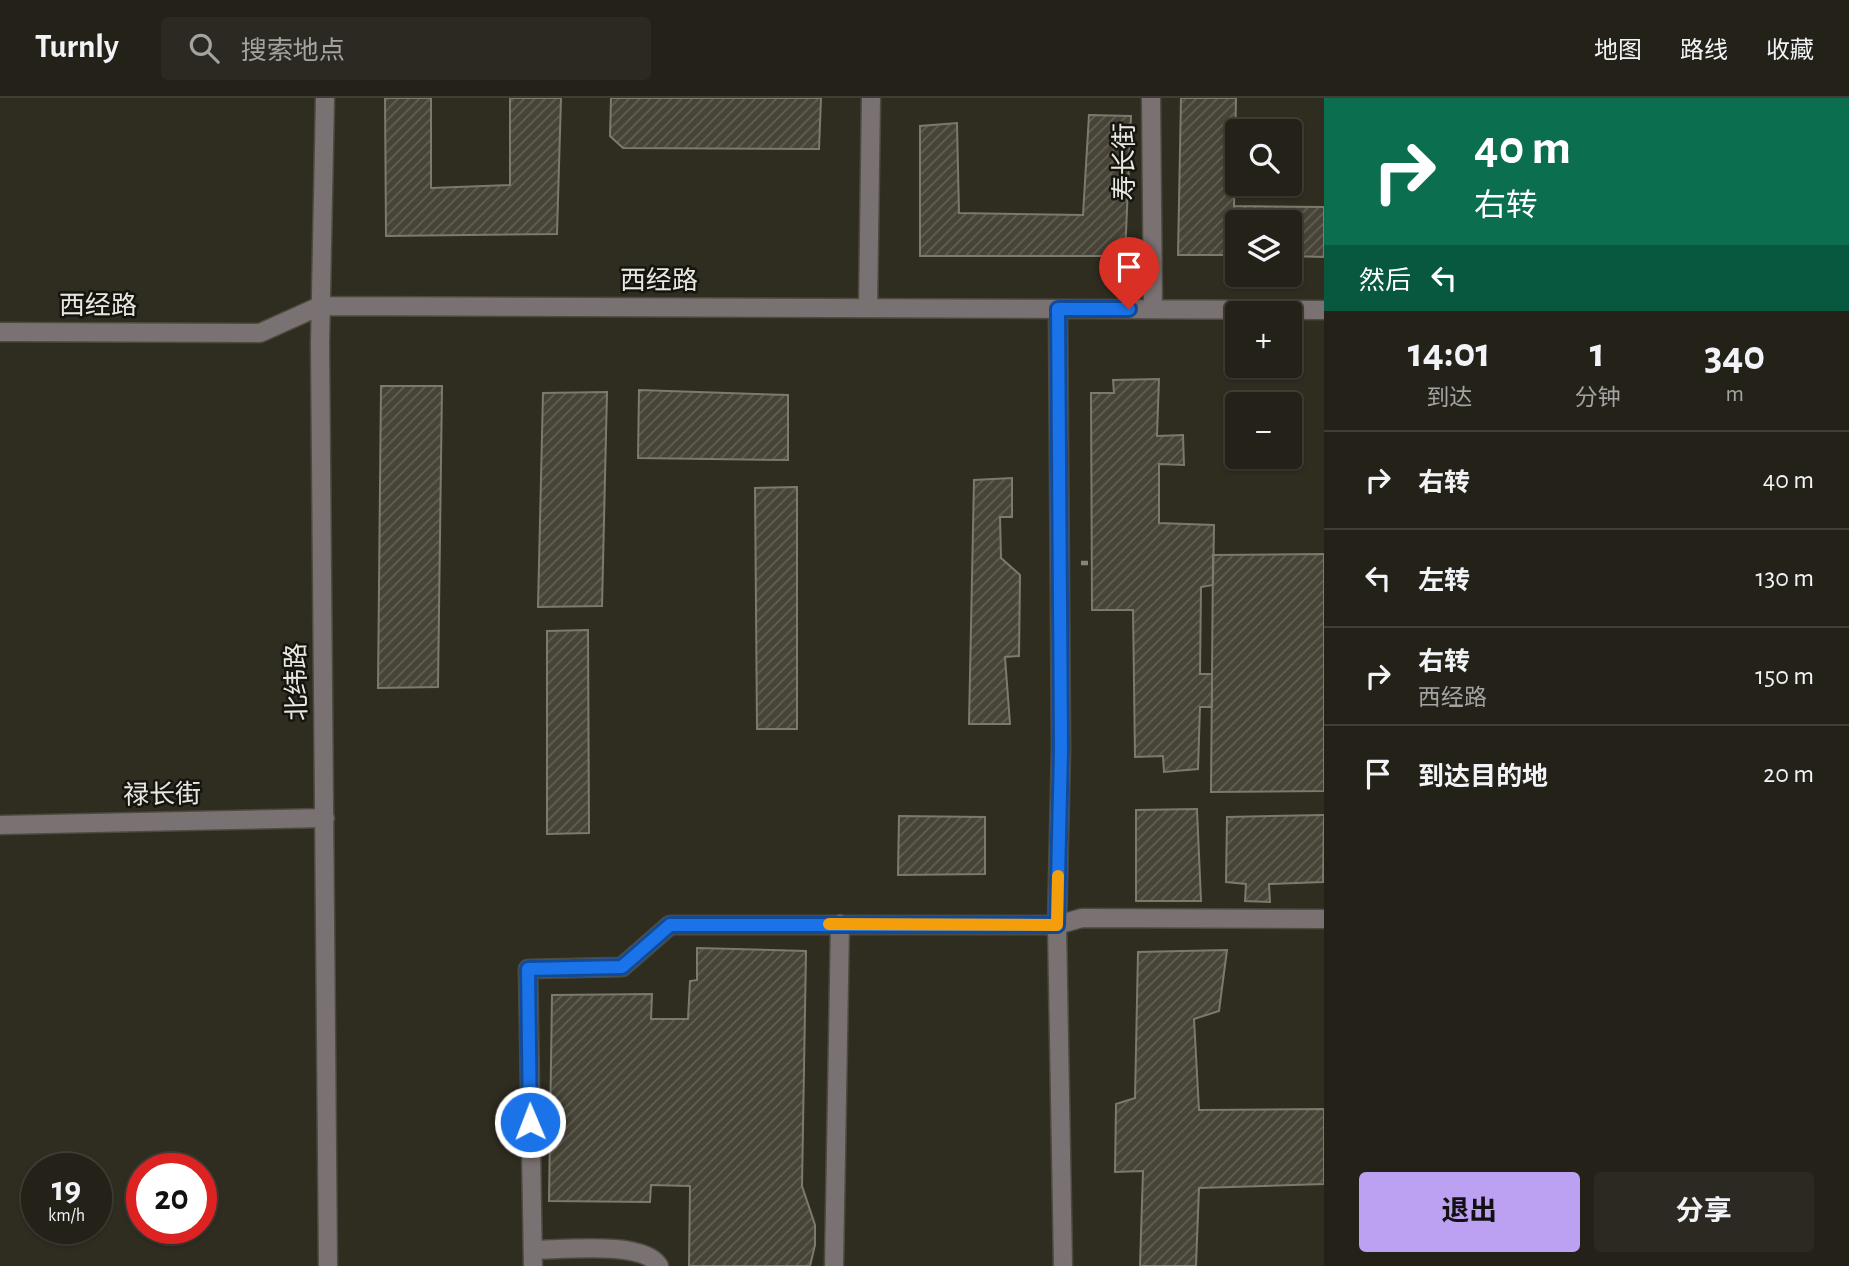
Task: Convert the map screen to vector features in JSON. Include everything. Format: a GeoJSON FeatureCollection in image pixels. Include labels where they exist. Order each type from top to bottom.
{"type":"FeatureCollection","features":[{"type":"Feature","properties":{"kind":"street","name":"北纬路"},"geometry":{"type":"LineString","coordinates":[[325,98],[320,306],[328,1266]]}},
{"type":"Feature","properties":{"kind":"street"},"geometry":{"type":"LineString","coordinates":[[868,308],[871,98]]}},
{"type":"Feature","properties":{"kind":"street","name":"寿长街"},"geometry":{"type":"LineString","coordinates":[[1151,98],[1153,309]]}},
{"type":"Feature","properties":{"kind":"street","name":"西经路"},"geometry":{"type":"LineString","coordinates":[[0,332],[260,333],[320,306],[1324,310]]}},
{"type":"Feature","properties":{"kind":"street"},"geometry":{"type":"LineString","coordinates":[[1058,309],[1061,749],[1057,925],[1063,1266]]}},
{"type":"Feature","properties":{"kind":"street","name":"禄长街"},"geometry":{"type":"LineString","coordinates":[[0,825],[325,818]]}},
{"type":"Feature","properties":{"kind":"street"},"geometry":{"type":"LineString","coordinates":[[659,1266],[645,1253],[623,1250],[533,1258],[528,969],[622,967],[670,925],[1057,925],[1082,918],[1324,919]]}},
{"type":"Feature","properties":{"kind":"street"},"geometry":{"type":"LineString","coordinates":[[834,1266],[840,924]]}},
{"type":"Feature","properties":{"kind":"building"},"geometry":{"type":"Polygon","coordinates":[[[385,98],[431,98],[431,188],[510,185],[510,98],[561,98],[557,234],[386,236],[385,98]]]}},
{"type":"Feature","properties":{"kind":"building"},"geometry":{"type":"Polygon","coordinates":[[[611,98],[821,98],[819,149],[623,148],[610,136],[611,98]]]}},
{"type":"Feature","properties":{"kind":"building"},"geometry":{"type":"Polygon","coordinates":[[[1181,98],[1236,98],[1236,119],[1225,119],[1225,196],[1234,196],[1234,206],[1324,207],[1324,257],[1302,256],[1302,210],[1225,210],[1225,255],[1178,255],[1181,98]]]}},
{"type":"Feature","properties":{"kind":"building"},"geometry":{"type":"Polygon","coordinates":[[[1089,115],[1131,116],[1125,256],[920,256],[920,126],[957,123],[959,213],[1083,215],[1089,115]]]}},
{"type":"Feature","properties":{"kind":"building"},"geometry":{"type":"Polygon","coordinates":[[[1159,379],[1157,436],[1183,435],[1184,465],[1159,464],[1159,523],[1214,525],[1213,585],[1201,587],[1200,674],[1212,674],[1212,707],[1200,707],[1198,769],[1164,772],[1163,756],[1135,757],[1133,610],[1092,610],[1091,393],[1114,393],[1113,380],[1159,379]]]}},
{"type":"Feature","properties":{"kind":"building"},"geometry":{"type":"Polygon","coordinates":[[[381,386],[442,386],[438,687],[378,688],[381,386]]]}},
{"type":"Feature","properties":{"kind":"building"},"geometry":{"type":"Polygon","coordinates":[[[639,390],[788,395],[788,460],[638,458],[639,390]]]}},
{"type":"Feature","properties":{"kind":"building"},"geometry":{"type":"Polygon","coordinates":[[[607,392],[602,606],[538,607],[543,393],[607,392]]]}},
{"type":"Feature","properties":{"kind":"building"},"geometry":{"type":"Polygon","coordinates":[[[1012,478],[1012,517],[1000,517],[1001,558],[1020,575],[1019,656],[1005,657],[1010,724],[969,724],[974,480],[1012,478]]]}},
{"type":"Feature","properties":{"kind":"building"},"geometry":{"type":"Polygon","coordinates":[[[797,487],[797,729],[757,729],[755,488],[797,487]]]}},
{"type":"Feature","properties":{"kind":"building"},"geometry":{"type":"Polygon","coordinates":[[[1324,554],[1324,791],[1211,792],[1213,555],[1324,554]]]}},
{"type":"Feature","properties":{"kind":"building"},"geometry":{"type":"Polygon","coordinates":[[[588,630],[589,833],[547,834],[547,631],[588,630]]]}},
{"type":"Feature","properties":{"kind":"building"},"geometry":{"type":"Polygon","coordinates":[[[1197,809],[1201,901],[1136,901],[1136,810],[1197,809]]]}},
{"type":"Feature","properties":{"kind":"building"},"geometry":{"type":"Polygon","coordinates":[[[1324,815],[1323,882],[1269,884],[1270,902],[1245,901],[1246,884],[1226,882],[1227,817],[1324,815]]]}},
{"type":"Feature","properties":{"kind":"building"},"geometry":{"type":"Polygon","coordinates":[[[899,816],[985,817],[985,874],[898,875],[899,816]]]}},
{"type":"Feature","properties":{"kind":"building"},"geometry":{"type":"Polygon","coordinates":[[[697,948],[806,951],[802,1186],[815,1225],[815,1245],[810,1266],[689,1266],[690,1186],[651,1185],[650,1202],[549,1201],[552,995],[652,994],[651,1019],[688,1019],[690,981],[697,980],[697,948]]]}},
{"type":"Feature","properties":{"kind":"building"},"geometry":{"type":"Polygon","coordinates":[[[1227,950],[1219,1011],[1194,1019],[1199,1110],[1324,1109],[1324,1184],[1199,1188],[1196,1266],[1140,1266],[1143,1171],[1115,1172],[1116,1104],[1135,1098],[1138,952],[1227,950]]]}},
{"type":"Feature","properties":{"kind":"slow traffic"},"geometry":{"type":"LineString","coordinates":[[829,924],[1057,925],[1058,876]]}},
{"type":"Feature","properties":{"kind":"route"},"geometry":{"type":"LineString","coordinates":[[530,1122],[528,969],[622,967],[670,925],[1057,925],[1061,749],[1058,309],[1129,309]]}}]}
